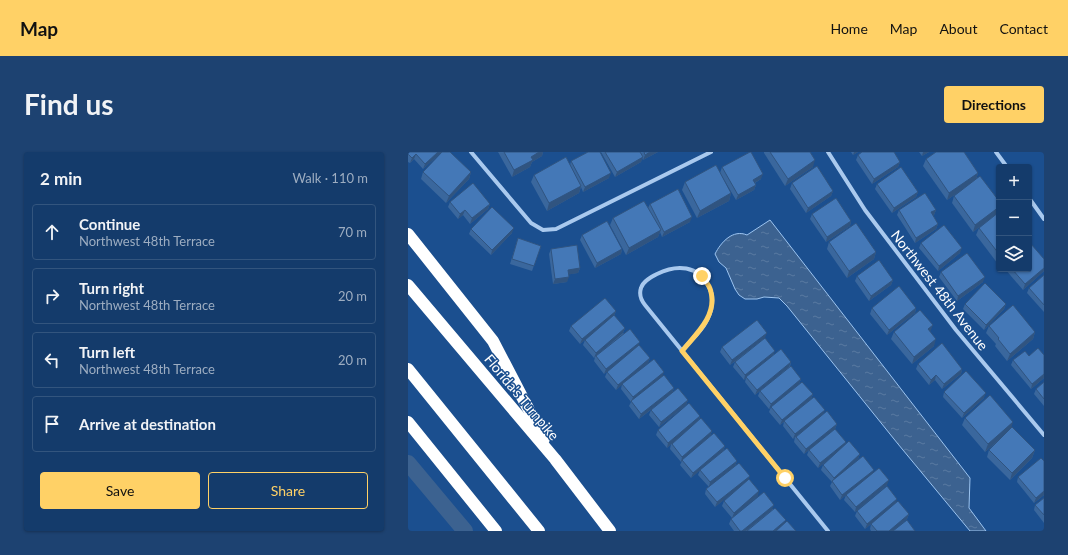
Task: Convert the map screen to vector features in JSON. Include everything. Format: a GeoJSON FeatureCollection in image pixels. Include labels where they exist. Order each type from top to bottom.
{"type":"FeatureCollection","features":[{"type":"Feature","properties":{"kind":"highway"},"geometry":{"type":"LineString","coordinates":[[408,234],[493,341],[555,460]]}},
{"type":"Feature","properties":{"kind":"highway","name":"Florida's Turnpike"},"geometry":{"type":"LineString","coordinates":[[408,285],[555,460],[610,531]]}},
{"type":"Feature","properties":{"kind":"highway"},"geometry":{"type":"LineString","coordinates":[[408,369],[539,531]]}},
{"type":"Feature","properties":{"kind":"highway"},"geometry":{"type":"LineString","coordinates":[[408,422],[496,531]]}},
{"type":"Feature","properties":{"kind":"street"},"geometry":{"type":"LineString","coordinates":[[471,152],[531,223],[543,230],[556,229],[711,152]]}},
{"type":"Feature","properties":{"kind":"street","name":"Northwest 48th Avenue"},"geometry":{"type":"LineString","coordinates":[[828,152],[865,210],[936,305],[1044,435]]}},
{"type":"Feature","properties":{"kind":"street"},"geometry":{"type":"LineString","coordinates":[[996,152],[1005,164]]}},
{"type":"Feature","properties":{"kind":"street"},"geometry":{"type":"LineString","coordinates":[[1030,200],[1044,219]]}},
{"type":"Feature","properties":{"kind":"street"},"geometry":{"type":"LineString","coordinates":[[682,351],[705,324],[710,313],[712,301],[711,291],[702,276],[694,271],[676,267],[664,270],[644,282],[640,295],[642,300],[682,351],[828,531]]}},
{"type":"Feature","properties":{"kind":"water"},"geometry":{"type":"Polygon","coordinates":[[[770,220],[970,478],[969,508],[986,531],[970,531],[779,298],[764,297],[757,299],[745,299],[739,295],[726,268],[719,262],[715,254],[724,241],[732,235],[747,235],[770,220]]]}},
{"type":"Feature","properties":{"kind":"building"},"geometry":{"type":"Polygon","coordinates":[[[408,152],[438,152],[425,164],[416,154],[412,158],[408,152]]]}},
{"type":"Feature","properties":{"kind":"building"},"geometry":{"type":"Polygon","coordinates":[[[442,152],[450,152],[471,172],[449,196],[423,172],[442,152]]]}},
{"type":"Feature","properties":{"kind":"building"},"geometry":{"type":"Polygon","coordinates":[[[504,152],[539,152],[531,157],[533,160],[514,170],[504,152]]]}},
{"type":"Feature","properties":{"kind":"building"},"geometry":{"type":"Polygon","coordinates":[[[588,152],[600,152],[611,173],[585,187],[571,161],[588,152]]]}},
{"type":"Feature","properties":{"kind":"building"},"geometry":{"type":"Polygon","coordinates":[[[605,152],[640,152],[643,157],[617,172],[605,152]]]}},
{"type":"Feature","properties":{"kind":"building"},"geometry":{"type":"Polygon","coordinates":[[[750,152],[763,174],[753,180],[756,185],[738,195],[722,167],[750,152]]]}},
{"type":"Feature","properties":{"kind":"building"},"geometry":{"type":"Polygon","coordinates":[[[770,152],[810,152],[815,160],[788,179],[770,152]]]}},
{"type":"Feature","properties":{"kind":"building"},"geometry":{"type":"Polygon","coordinates":[[[862,152],[894,152],[900,162],[874,179],[858,155],[862,152]]]}},
{"type":"Feature","properties":{"kind":"building"},"geometry":{"type":"Polygon","coordinates":[[[936,152],[964,152],[978,173],[949,193],[926,159],[936,152]]]}},
{"type":"Feature","properties":{"kind":"building"},"geometry":{"type":"Polygon","coordinates":[[[566,157],[581,186],[549,203],[534,175],[566,157]]]}},
{"type":"Feature","properties":{"kind":"building"},"geometry":{"type":"Polygon","coordinates":[[[716,165],[731,193],[700,211],[685,182],[716,165]]]}},
{"type":"Feature","properties":{"kind":"building"},"geometry":{"type":"Polygon","coordinates":[[[817,166],[833,191],[808,208],[792,183],[817,166]]]}},
{"type":"Feature","properties":{"kind":"building"},"geometry":{"type":"Polygon","coordinates":[[[901,167],[918,192],[894,208],[877,184],[901,167]]]}},
{"type":"Feature","properties":{"kind":"building"},"geometry":{"type":"Polygon","coordinates":[[[980,176],[996,197],[996,209],[975,225],[954,196],[980,176]]]}},
{"type":"Feature","properties":{"kind":"building"},"geometry":{"type":"Polygon","coordinates":[[[473,183],[490,204],[472,218],[465,210],[460,214],[450,202],[473,183]]]}},
{"type":"Feature","properties":{"kind":"building"},"geometry":{"type":"Polygon","coordinates":[[[678,189],[692,217],[664,232],[650,204],[678,189]]]}},
{"type":"Feature","properties":{"kind":"building"},"geometry":{"type":"Polygon","coordinates":[[[925,193],[936,210],[931,212],[938,224],[916,238],[899,210],[925,193]]]}},
{"type":"Feature","properties":{"kind":"building"},"geometry":{"type":"Polygon","coordinates":[[[836,198],[851,221],[827,237],[812,214],[836,198]]]}},
{"type":"Feature","properties":{"kind":"building"},"geometry":{"type":"Polygon","coordinates":[[[644,201],[661,230],[629,248],[613,218],[644,201]]]}},
{"type":"Feature","properties":{"kind":"building"},"geometry":{"type":"Polygon","coordinates":[[[492,207],[514,228],[492,250],[471,229],[492,207]]]}},
{"type":"Feature","properties":{"kind":"building"},"geometry":{"type":"Polygon","coordinates":[[[996,214],[996,250],[979,228],[996,214]]]}},
{"type":"Feature","properties":{"kind":"building"},"geometry":{"type":"Polygon","coordinates":[[[607,221],[622,249],[597,263],[582,235],[607,221]]]}},
{"type":"Feature","properties":{"kind":"building"},"geometry":{"type":"Polygon","coordinates":[[[856,223],[876,252],[849,271],[829,242],[856,223]]]}},
{"type":"Feature","properties":{"kind":"building"},"geometry":{"type":"Polygon","coordinates":[[[944,225],[962,248],[939,266],[921,243],[944,225]]]}},
{"type":"Feature","properties":{"kind":"building"},"geometry":{"type":"Polygon","coordinates":[[[518,238],[541,246],[534,266],[512,259],[518,238]]]}},
{"type":"Feature","properties":{"kind":"building"},"geometry":{"type":"Polygon","coordinates":[[[577,245],[580,268],[568,270],[569,277],[555,279],[551,249],[577,245]]]}},
{"type":"Feature","properties":{"kind":"building"},"geometry":{"type":"Polygon","coordinates":[[[1032,245],[1044,259],[1044,268],[1025,284],[1015,272],[1032,272],[1032,245]]]}},
{"type":"Feature","properties":{"kind":"building"},"geometry":{"type":"Polygon","coordinates":[[[967,253],[985,277],[958,296],[941,272],[967,253]]]}},
{"type":"Feature","properties":{"kind":"building"},"geometry":{"type":"Polygon","coordinates":[[[879,260],[893,280],[871,296],[857,276],[879,260]]]}},
{"type":"Feature","properties":{"kind":"building"},"geometry":{"type":"Polygon","coordinates":[[[1044,275],[1044,305],[1029,288],[1044,275]]]}},
{"type":"Feature","properties":{"kind":"building"},"geometry":{"type":"Polygon","coordinates":[[[985,283],[1006,304],[986,325],[965,304],[985,283]]]}},
{"type":"Feature","properties":{"kind":"building"},"geometry":{"type":"Polygon","coordinates":[[[899,286],[916,308],[889,330],[872,308],[899,286]]]}},
{"type":"Feature","properties":{"kind":"building"},"geometry":{"type":"Polygon","coordinates":[[[605,298],[616,311],[582,339],[571,326],[605,298]]]}},
{"type":"Feature","properties":{"kind":"building"},"geometry":{"type":"Polygon","coordinates":[[[1013,305],[1035,332],[1010,354],[989,326],[1013,305]]]}},
{"type":"Feature","properties":{"kind":"building"},"geometry":{"type":"Polygon","coordinates":[[[920,310],[933,325],[928,329],[936,339],[914,357],[894,332],[920,310]]]}},
{"type":"Feature","properties":{"kind":"building"},"geometry":{"type":"Polygon","coordinates":[[[614,315],[625,328],[596,353],[585,340],[614,315]]]}},
{"type":"Feature","properties":{"kind":"building"},"geometry":{"type":"Polygon","coordinates":[[[757,320],[767,333],[732,360],[722,347],[757,320]]]}},
{"type":"Feature","properties":{"kind":"building"},"geometry":{"type":"Polygon","coordinates":[[[630,329],[640,342],[606,369],[596,356],[630,329]]]}},
{"type":"Feature","properties":{"kind":"building"},"geometry":{"type":"Polygon","coordinates":[[[765,338],[775,351],[745,375],[735,362],[765,338]]]}},
{"type":"Feature","properties":{"kind":"building"},"geometry":{"type":"Polygon","coordinates":[[[942,343],[962,369],[944,384],[936,375],[931,380],[918,364],[942,343]]]}},
{"type":"Feature","properties":{"kind":"building"},"geometry":{"type":"Polygon","coordinates":[[[639,345],[650,358],[618,385],[607,372],[639,345]]]}},
{"type":"Feature","properties":{"kind":"building"},"geometry":{"type":"Polygon","coordinates":[[[1038,348],[1044,355],[1044,374],[1032,384],[1013,360],[1025,351],[1029,356],[1038,348]]]}},
{"type":"Feature","properties":{"kind":"building"},"geometry":{"type":"Polygon","coordinates":[[[781,349],[791,362],[757,390],[746,377],[781,349]]]}},
{"type":"Feature","properties":{"kind":"building"},"geometry":{"type":"Polygon","coordinates":[[[654,359],[664,372],[633,397],[622,384],[654,359]]]}},
{"type":"Feature","properties":{"kind":"building"},"geometry":{"type":"Polygon","coordinates":[[[791,366],[801,379],[771,404],[760,391],[791,366]]]}},
{"type":"Feature","properties":{"kind":"building"},"geometry":{"type":"Polygon","coordinates":[[[966,371],[986,393],[964,413],[944,392],[966,371]]]}},
{"type":"Feature","properties":{"kind":"building"},"geometry":{"type":"Polygon","coordinates":[[[664,375],[674,388],[641,414],[631,401],[664,375]]]}},
{"type":"Feature","properties":{"kind":"building"},"geometry":{"type":"Polygon","coordinates":[[[802,382],[813,394],[782,420],[771,407],[802,382]]]}},
{"type":"Feature","properties":{"kind":"building"},"geometry":{"type":"Polygon","coordinates":[[[1044,382],[1044,399],[1036,389],[1044,382]]]}},
{"type":"Feature","properties":{"kind":"building"},"geometry":{"type":"Polygon","coordinates":[[[678,388],[688,400],[661,422],[651,410],[678,388]]]}},
{"type":"Feature","properties":{"kind":"building"},"geometry":{"type":"Polygon","coordinates":[[[990,395],[1013,422],[988,444],[965,418],[990,395]]]}},
{"type":"Feature","properties":{"kind":"building"},"geometry":{"type":"Polygon","coordinates":[[[814,397],[825,410],[795,434],[784,421],[814,397]]]}},
{"type":"Feature","properties":{"kind":"building"},"geometry":{"type":"Polygon","coordinates":[[[689,403],[700,416],[668,443],[658,430],[689,403]]]}},
{"type":"Feature","properties":{"kind":"building"},"geometry":{"type":"Polygon","coordinates":[[[827,411],[837,424],[806,449],[796,437],[827,411]]]}},
{"type":"Feature","properties":{"kind":"building"},"geometry":{"type":"Polygon","coordinates":[[[701,418],[712,431],[682,457],[672,444],[701,418]]]}},
{"type":"Feature","properties":{"kind":"building"},"geometry":{"type":"Polygon","coordinates":[[[1012,427],[1035,450],[1012,473],[989,450],[1012,427]]]}},
{"type":"Feature","properties":{"kind":"building"},"geometry":{"type":"Polygon","coordinates":[[[835,429],[846,442],[820,463],[809,450],[835,429]]]}},
{"type":"Feature","properties":{"kind":"building"},"geometry":{"type":"Polygon","coordinates":[[[714,433],[725,446],[693,473],[682,460],[714,433]]]}},
{"type":"Feature","properties":{"kind":"building"},"geometry":{"type":"Polygon","coordinates":[[[849,441],[860,454],[834,478],[823,465],[849,441]]]}},
{"type":"Feature","properties":{"kind":"building"},"geometry":{"type":"Polygon","coordinates":[[[727,448],[737,461],[710,482],[700,470],[727,448]]]}},
{"type":"Feature","properties":{"kind":"building"},"geometry":{"type":"Polygon","coordinates":[[[863,456],[874,470],[842,495],[832,481],[863,456]]]}},
{"type":"Feature","properties":{"kind":"building"},"geometry":{"type":"Polygon","coordinates":[[[1041,458],[1044,461],[1044,491],[1036,498],[1018,477],[1041,458]]]}},
{"type":"Feature","properties":{"kind":"building"},"geometry":{"type":"Polygon","coordinates":[[[739,463],[750,476],[717,502],[706,489],[739,463]]]}},
{"type":"Feature","properties":{"kind":"building"},"geometry":{"type":"Polygon","coordinates":[[[879,468],[889,480],[856,507],[846,495],[879,468]]]}},
{"type":"Feature","properties":{"kind":"building"},"geometry":{"type":"Polygon","coordinates":[[[749,479],[759,491],[734,513],[724,501],[749,479]]]}},
{"type":"Feature","properties":{"kind":"building"},"geometry":{"type":"Polygon","coordinates":[[[887,486],[897,499],[867,524],[857,511],[887,486]]]}},
{"type":"Feature","properties":{"kind":"building"},"geometry":{"type":"Polygon","coordinates":[[[764,492],[774,505],[742,531],[740,531],[731,519],[764,492]]]}},
{"type":"Feature","properties":{"kind":"building"},"geometry":{"type":"Polygon","coordinates":[[[1044,498],[1044,515],[1035,505],[1044,498]]]}},
{"type":"Feature","properties":{"kind":"building"},"geometry":{"type":"Polygon","coordinates":[[[898,501],[909,514],[889,531],[877,531],[871,524],[898,501]]]}},
{"type":"Feature","properties":{"kind":"building"},"geometry":{"type":"Polygon","coordinates":[[[775,508],[786,520],[773,531],[747,531],[775,508]]]}},
{"type":"Feature","properties":{"kind":"building"},"geometry":{"type":"Polygon","coordinates":[[[907,520],[915,531],[893,531],[907,520]]]}},
{"type":"Feature","properties":{"kind":"building"},"geometry":{"type":"Polygon","coordinates":[[[787,521],[796,531],[776,531],[787,521]]]}},
{"type":"Feature","properties":{"kind":"waterway"},"geometry":{"type":"LineString","coordinates":[[408,463],[465,531]]}},
{"type":"Feature","properties":{"kind":"route"},"geometry":{"type":"LineString","coordinates":[[702,276],[711,291],[712,301],[710,313],[705,324],[682,351],[785,478]]}}]}
